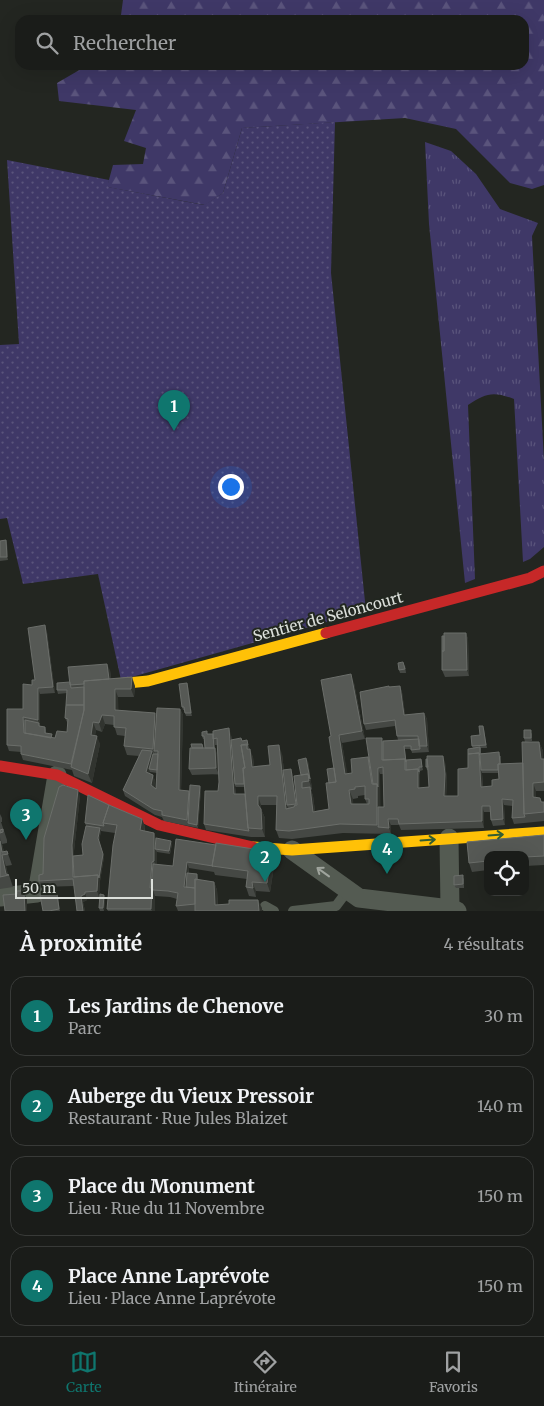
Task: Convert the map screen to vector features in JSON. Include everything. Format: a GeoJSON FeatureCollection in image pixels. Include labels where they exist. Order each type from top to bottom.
{"type":"FeatureCollection","features":[{"type":"Feature","properties":{"kind":"street","name":"Sentier de Seloncourt"},"geometry":{"type":"LineString","coordinates":[[117,684],[158,678],[530,578],[544,571]]}},
{"type":"Feature","properties":{"kind":"street"},"geometry":{"type":"LineString","coordinates":[[0,766],[57,775],[159,825],[246,846],[292,850],[544,832]]}},
{"type":"Feature","properties":{"kind":"street"},"geometry":{"type":"LineString","coordinates":[[0,897],[37,893],[57,775]]}},
{"type":"Feature","properties":{"kind":"street"},"geometry":{"type":"LineString","coordinates":[[292,850],[359,898],[454,910],[449,838]]}},
{"type":"Feature","properties":{"kind":"lane"},"geometry":{"type":"LineString","coordinates":[[293,911],[336,906],[348,890]]}},
{"type":"Feature","properties":{"kind":"lane"},"geometry":{"type":"LineString","coordinates":[[265,906],[274,911]]}},
{"type":"Feature","properties":{"kind":"green space"},"geometry":{"type":"Polygon","coordinates":[[[123,0],[544,0],[544,185],[532,189],[510,183],[456,129],[405,118],[242,128],[223,193],[205,205],[107,187],[113,165],[143,164],[146,148],[124,141],[136,110],[59,101],[57,83],[79,70],[529,70],[529,15],[121,15],[123,0]]]}},
{"type":"Feature","properties":{"kind":"green space"},"geometry":{"type":"Polygon","coordinates":[[[335,122],[331,273],[366,611],[121,680],[98,574],[23,584],[7,518],[0,519],[0,345],[19,344],[7,160],[109,180],[108,187],[204,205],[223,193],[242,128],[335,122]]]}},
{"type":"Feature","properties":{"kind":"green space"},"geometry":{"type":"Polygon","coordinates":[[[425,142],[451,151],[476,174],[500,209],[538,223],[532,236],[544,461],[544,547],[530,559],[523,562],[514,399],[490,394],[468,405],[475,579],[465,583],[429,224],[425,142]]]}},
{"type":"Feature","properties":{"kind":"building"},"geometry":{"type":"Polygon","coordinates":[[[6,540],[7,557],[0,557],[0,541],[6,540]]]}},
{"type":"Feature","properties":{"kind":"building"},"geometry":{"type":"Polygon","coordinates":[[[45,625],[53,687],[38,688],[38,720],[23,717],[24,733],[55,738],[57,731],[67,732],[66,705],[84,705],[71,764],[21,754],[21,746],[7,745],[7,709],[23,709],[23,684],[32,685],[32,680],[35,680],[28,628],[45,625]]]}},
{"type":"Feature","properties":{"kind":"building"},"geometry":{"type":"Polygon","coordinates":[[[444,633],[466,633],[467,670],[442,670],[444,633]]]}},
{"type":"Feature","properties":{"kind":"building"},"geometry":{"type":"Polygon","coordinates":[[[442,636],[444,636],[444,651],[442,651],[442,636]]]}},
{"type":"Feature","properties":{"kind":"building"},"geometry":{"type":"Polygon","coordinates":[[[403,662],[405,669],[399,670],[398,663],[403,662]]]}},
{"type":"Feature","properties":{"kind":"building"},"geometry":{"type":"Polygon","coordinates":[[[107,664],[109,679],[84,681],[84,684],[70,685],[68,667],[107,664]]]}},
{"type":"Feature","properties":{"kind":"building"},"geometry":{"type":"Polygon","coordinates":[[[351,674],[362,731],[339,735],[345,774],[352,773],[351,759],[368,757],[372,784],[377,784],[377,825],[340,824],[289,831],[276,830],[277,796],[258,796],[262,829],[248,828],[243,768],[245,768],[241,745],[247,744],[247,749],[250,749],[252,767],[270,765],[268,746],[279,745],[286,809],[297,805],[294,776],[308,774],[309,781],[302,782],[302,788],[310,787],[313,812],[329,809],[326,783],[336,782],[329,737],[331,736],[321,680],[351,674]],[[365,786],[349,790],[351,804],[369,804],[369,799],[365,799],[365,786]]]}},
{"type":"Feature","properties":{"kind":"building"},"geometry":{"type":"Polygon","coordinates":[[[132,677],[131,689],[115,689],[115,710],[155,713],[153,749],[124,746],[126,728],[114,727],[114,716],[102,715],[99,723],[93,722],[91,735],[97,736],[88,774],[71,767],[84,710],[84,681],[132,677]]]}},
{"type":"Feature","properties":{"kind":"building"},"geometry":{"type":"Polygon","coordinates":[[[70,682],[71,688],[84,687],[84,705],[66,705],[67,690],[57,690],[57,683],[70,682]]]}},
{"type":"Feature","properties":{"kind":"building"},"geometry":{"type":"Polygon","coordinates":[[[187,683],[191,713],[185,713],[184,707],[182,707],[179,684],[187,683]]]}},
{"type":"Feature","properties":{"kind":"building"},"geometry":{"type":"Polygon","coordinates":[[[389,686],[400,686],[404,715],[424,713],[427,746],[419,746],[418,736],[397,736],[395,720],[364,724],[360,692],[389,686]]]}},
{"type":"Feature","properties":{"kind":"building"},"geometry":{"type":"Polygon","coordinates":[[[157,708],[180,709],[179,790],[189,791],[187,820],[162,815],[162,811],[153,809],[123,790],[142,750],[152,751],[146,772],[153,775],[151,785],[156,789],[158,751],[154,751],[157,708]]]}},
{"type":"Feature","properties":{"kind":"building"},"geometry":{"type":"Polygon","coordinates":[[[25,720],[39,723],[39,726],[45,727],[45,733],[52,734],[51,738],[25,733],[25,720]]]}},
{"type":"Feature","properties":{"kind":"building"},"geometry":{"type":"Polygon","coordinates":[[[479,726],[483,726],[486,745],[472,746],[471,736],[480,735],[479,726]]]}},
{"type":"Feature","properties":{"kind":"building"},"geometry":{"type":"Polygon","coordinates":[[[229,728],[234,794],[245,794],[249,831],[204,824],[205,791],[218,791],[219,782],[217,738],[213,739],[213,731],[229,728]]]}},
{"type":"Feature","properties":{"kind":"building"},"geometry":{"type":"Polygon","coordinates":[[[524,730],[531,730],[531,738],[524,738],[524,730]]]}},
{"type":"Feature","properties":{"kind":"building"},"geometry":{"type":"Polygon","coordinates":[[[207,731],[207,734],[213,734],[214,748],[205,748],[202,732],[207,731]]]}},
{"type":"Feature","properties":{"kind":"building"},"geometry":{"type":"Polygon","coordinates":[[[241,738],[242,741],[247,740],[248,745],[241,745],[245,768],[243,768],[244,784],[235,784],[231,740],[241,738]]]}},
{"type":"Feature","properties":{"kind":"building"},"geometry":{"type":"Polygon","coordinates":[[[366,738],[382,738],[382,760],[405,759],[405,770],[418,769],[418,788],[429,787],[427,756],[443,756],[445,774],[444,796],[458,796],[458,769],[468,768],[468,754],[479,753],[481,787],[492,786],[492,780],[499,779],[498,764],[523,763],[525,817],[512,818],[513,800],[502,799],[503,819],[491,820],[490,806],[482,806],[482,821],[399,824],[398,819],[388,819],[389,828],[378,827],[378,807],[384,807],[383,767],[378,768],[378,787],[377,784],[373,784],[366,738]]]}},
{"type":"Feature","properties":{"kind":"building"},"geometry":{"type":"Polygon","coordinates":[[[419,739],[420,749],[411,750],[411,746],[404,746],[406,762],[405,759],[383,760],[383,741],[419,739]]]}},
{"type":"Feature","properties":{"kind":"building"},"geometry":{"type":"Polygon","coordinates":[[[522,742],[539,742],[541,759],[544,759],[544,782],[533,783],[533,797],[540,798],[541,802],[544,802],[544,812],[524,814],[522,742]]]}},
{"type":"Feature","properties":{"kind":"building"},"geometry":{"type":"Polygon","coordinates":[[[191,744],[202,744],[203,748],[192,748],[191,744]]]}},
{"type":"Feature","properties":{"kind":"building"},"geometry":{"type":"Polygon","coordinates":[[[480,747],[480,754],[499,752],[500,764],[498,764],[498,770],[481,770],[479,753],[468,754],[468,749],[480,747]]]}},
{"type":"Feature","properties":{"kind":"building"},"geometry":{"type":"Polygon","coordinates":[[[190,748],[215,748],[216,768],[189,769],[190,748]]]}},
{"type":"Feature","properties":{"kind":"building"},"geometry":{"type":"Polygon","coordinates":[[[153,754],[158,754],[157,770],[149,769],[153,754]]]}},
{"type":"Feature","properties":{"kind":"building"},"geometry":{"type":"Polygon","coordinates":[[[306,758],[310,779],[308,774],[301,775],[298,760],[306,758]]]}},
{"type":"Feature","properties":{"kind":"building"},"geometry":{"type":"Polygon","coordinates":[[[421,759],[422,767],[419,767],[419,772],[418,769],[406,770],[406,760],[421,759]]]}},
{"type":"Feature","properties":{"kind":"building"},"geometry":{"type":"Polygon","coordinates":[[[334,768],[336,782],[329,783],[327,769],[334,768]]]}},
{"type":"Feature","properties":{"kind":"building"},"geometry":{"type":"Polygon","coordinates":[[[291,769],[296,804],[287,805],[283,770],[291,769]]]}},
{"type":"Feature","properties":{"kind":"building"},"geometry":{"type":"Polygon","coordinates":[[[63,785],[78,790],[72,845],[73,877],[98,875],[97,891],[85,892],[81,896],[83,911],[77,911],[73,879],[39,881],[39,875],[43,874],[44,838],[59,787],[63,785]]]}},
{"type":"Feature","properties":{"kind":"building"},"geometry":{"type":"Polygon","coordinates":[[[190,785],[200,786],[197,825],[188,823],[190,785]]]}},
{"type":"Feature","properties":{"kind":"building"},"geometry":{"type":"Polygon","coordinates":[[[88,795],[109,805],[103,823],[104,826],[85,823],[88,795]]]}},
{"type":"Feature","properties":{"kind":"building"},"geometry":{"type":"Polygon","coordinates":[[[109,805],[142,819],[140,830],[154,833],[154,861],[152,862],[150,888],[152,887],[151,909],[107,909],[113,845],[117,825],[103,823],[109,805]]]}},
{"type":"Feature","properties":{"kind":"building"},"geometry":{"type":"Polygon","coordinates":[[[86,826],[100,828],[98,838],[103,854],[99,878],[98,875],[74,877],[73,856],[83,855],[82,844],[86,826]]]}},
{"type":"Feature","properties":{"kind":"building"},"geometry":{"type":"Polygon","coordinates":[[[544,835],[544,856],[529,857],[529,851],[484,851],[484,861],[469,863],[467,842],[544,835]]]}},
{"type":"Feature","properties":{"kind":"building"},"geometry":{"type":"Polygon","coordinates":[[[156,838],[171,841],[169,851],[155,849],[156,838]]]}},
{"type":"Feature","properties":{"kind":"building"},"geometry":{"type":"Polygon","coordinates":[[[176,839],[216,845],[212,866],[187,862],[184,887],[195,888],[195,904],[176,906],[178,893],[153,890],[151,887],[153,864],[173,866],[176,839]]]}},
{"type":"Feature","properties":{"kind":"building"},"geometry":{"type":"Polygon","coordinates":[[[0,841],[2,852],[7,851],[8,854],[2,855],[6,874],[9,875],[0,877],[0,841]]]}},
{"type":"Feature","properties":{"kind":"building"},"geometry":{"type":"Polygon","coordinates":[[[216,843],[272,852],[267,883],[252,882],[253,888],[246,887],[248,871],[212,866],[216,843]]]}},
{"type":"Feature","properties":{"kind":"building"},"geometry":{"type":"Polygon","coordinates":[[[187,873],[197,874],[195,888],[186,887],[187,873]]]}},
{"type":"Feature","properties":{"kind":"building"},"geometry":{"type":"Polygon","coordinates":[[[463,875],[463,884],[454,885],[454,876],[463,875]]]}},
{"type":"Feature","properties":{"kind":"building"},"geometry":{"type":"Polygon","coordinates":[[[195,879],[214,882],[215,905],[229,904],[229,900],[258,900],[259,911],[195,911],[195,879]]]}},
{"type":"Feature","properties":{"kind":"building"},"geometry":{"type":"Polygon","coordinates":[[[17,891],[23,891],[24,893],[25,911],[5,911],[3,895],[17,894],[17,891]]]}},
{"type":"Feature","properties":{"kind":"building"},"geometry":{"type":"Polygon","coordinates":[[[57,894],[59,909],[43,911],[40,895],[57,894]]]}},
{"type":"Feature","properties":{"kind":"building"},"geometry":{"type":"Polygon","coordinates":[[[100,894],[104,895],[103,908],[99,908],[100,894]]]}},
{"type":"Feature","properties":{"kind":"traffic: slow"},"geometry":{"type":"LineString","coordinates":[[117,684],[148,681],[326,633]]}},
{"type":"Feature","properties":{"kind":"traffic: slow"},"geometry":{"type":"LineString","coordinates":[[253,847],[292,850],[544,832]]}},
{"type":"Feature","properties":{"kind":"traffic: jam"},"geometry":{"type":"LineString","coordinates":[[326,633],[530,578],[544,571]]}},
{"type":"Feature","properties":{"kind":"traffic: jam"},"geometry":{"type":"LineString","coordinates":[[0,766],[57,775],[159,825],[253,847]]}},
{"type":"Feature","properties":{"kind":"place","name":"Les Jardins de Chenove"},"geometry":{"type":"Point","coordinates":[174,431]}},
{"type":"Feature","properties":{"kind":"place","name":"Place du Monument"},"geometry":{"type":"Point","coordinates":[26,840]}},
{"type":"Feature","properties":{"kind":"place","name":"Place Anne Laprévote"},"geometry":{"type":"Point","coordinates":[387,874]}},
{"type":"Feature","properties":{"kind":"place","name":"Auberge du Vieux Pressoir"},"geometry":{"type":"Point","coordinates":[265,882]}}]}
